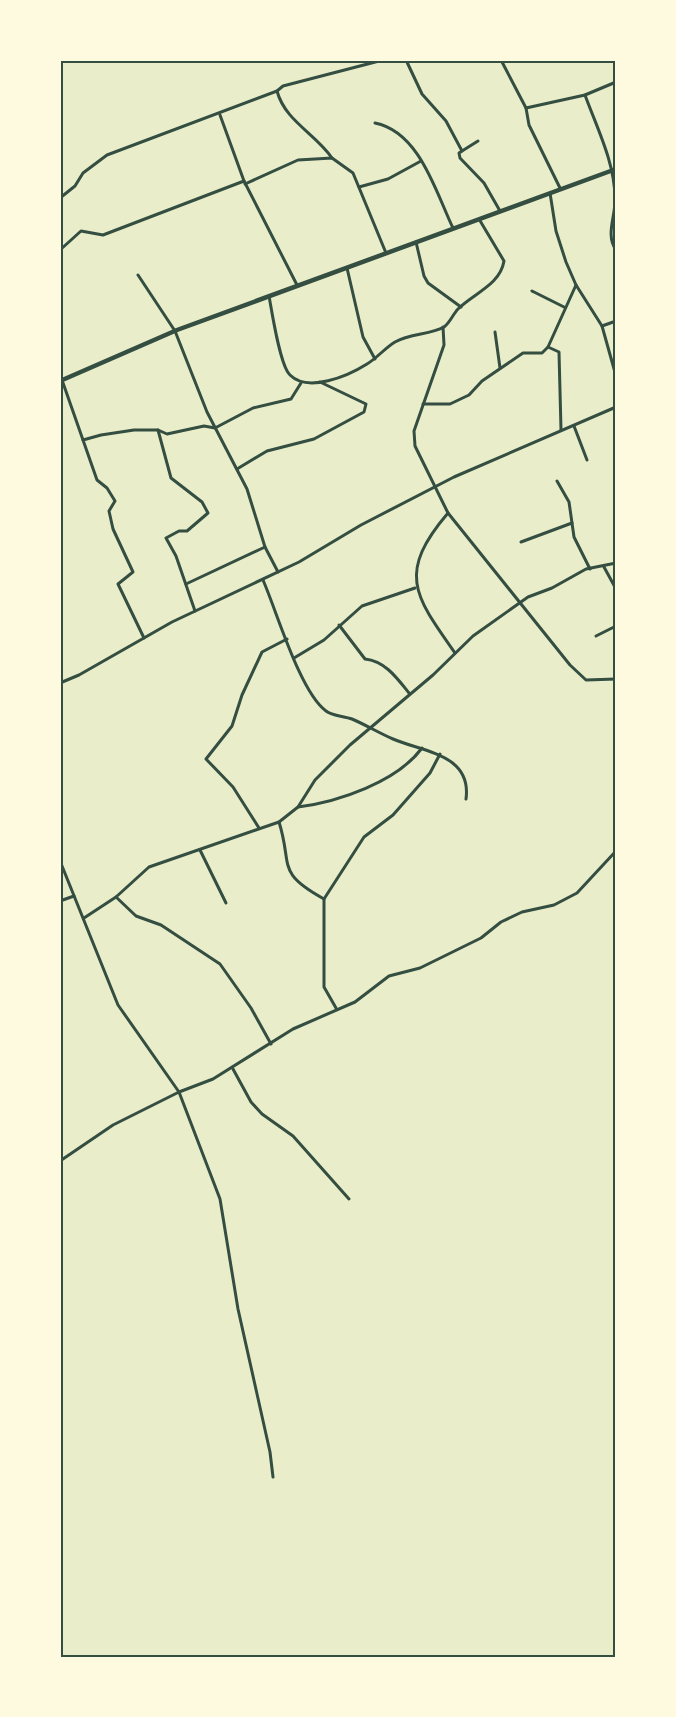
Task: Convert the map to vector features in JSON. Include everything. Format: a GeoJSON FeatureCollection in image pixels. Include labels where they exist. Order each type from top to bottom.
{"type":"FeatureCollection","features":[{"type":"Feature","properties":{"kind":"main road"},"geometry":{"type":"LineString","coordinates":[[61,381],[175,331],[614,170]]}},
{"type":"Feature","properties":{"kind":"street"},"geometry":{"type":"LineString","coordinates":[[60,198],[75,186],[83,173],[107,155],[220,114],[277,91],[283,86],[383,60]]}},
{"type":"Feature","properties":{"kind":"street"},"geometry":{"type":"LineString","coordinates":[[406,60],[422,94],[446,122],[462,151]]}},
{"type":"Feature","properties":{"kind":"street"},"geometry":{"type":"LineString","coordinates":[[501,60],[526,108],[529,125],[561,189]]}},
{"type":"Feature","properties":{"kind":"street"},"geometry":{"type":"LineString","coordinates":[[526,108],[585,95],[616,82]]}},
{"type":"Feature","properties":{"kind":"street"},"geometry":{"type":"LineString","coordinates":[[277,91],[292,119],[322,144],[332,158],[353,173],[386,253]]}},
{"type":"Feature","properties":{"kind":"street"},"geometry":{"type":"LineString","coordinates":[[585,95],[614,170],[616,201],[612,237],[616,250]]}},
{"type":"Feature","properties":{"kind":"street"},"geometry":{"type":"LineString","coordinates":[[220,114],[245,182],[297,285]]}},
{"type":"Feature","properties":{"kind":"street"},"geometry":{"type":"LineString","coordinates":[[375,123],[385,125],[406,140],[421,161],[453,228]]}},
{"type":"Feature","properties":{"kind":"street"},"geometry":{"type":"LineString","coordinates":[[478,141],[459,153],[460,158],[484,183],[500,211]]}},
{"type":"Feature","properties":{"kind":"street"},"geometry":{"type":"LineString","coordinates":[[60,249],[81,231],[103,235],[298,160],[332,158]]}},
{"type":"Feature","properties":{"kind":"street"},"geometry":{"type":"LineString","coordinates":[[359,187],[388,179],[421,161]]}},
{"type":"Feature","properties":{"kind":"street"},"geometry":{"type":"LineString","coordinates":[[550,193],[556,231],[576,285],[602,326],[616,376]]}},
{"type":"Feature","properties":{"kind":"street"},"geometry":{"type":"LineString","coordinates":[[269,296],[278,344],[288,374],[301,383],[320,382],[364,366],[395,342],[444,327],[461,307],[480,294],[503,268],[504,261],[479,219]]}},
{"type":"Feature","properties":{"kind":"street"},"geometry":{"type":"LineString","coordinates":[[416,242],[424,276],[429,283],[461,307]]}},
{"type":"Feature","properties":{"kind":"street"},"geometry":{"type":"LineString","coordinates":[[347,268],[363,337],[375,359]]}},
{"type":"Feature","properties":{"kind":"street"},"geometry":{"type":"LineString","coordinates":[[138,275],[175,331],[215,428],[246,489],[265,547],[278,572]]}},
{"type":"Feature","properties":{"kind":"street"},"geometry":{"type":"LineString","coordinates":[[423,404],[450,404],[469,395],[482,381],[523,353],[542,353],[548,347],[564,307],[576,285]]}},
{"type":"Feature","properties":{"kind":"street"},"geometry":{"type":"LineString","coordinates":[[532,291],[564,307]]}},
{"type":"Feature","properties":{"kind":"street"},"geometry":{"type":"LineString","coordinates":[[602,326],[616,321]]}},
{"type":"Feature","properties":{"kind":"street"},"geometry":{"type":"LineString","coordinates":[[444,327],[444,345],[414,431],[415,446],[448,513],[570,665],[586,680],[616,679]]}},
{"type":"Feature","properties":{"kind":"street"},"geometry":{"type":"LineString","coordinates":[[495,332],[500,368]]}},
{"type":"Feature","properties":{"kind":"street"},"geometry":{"type":"LineString","coordinates":[[548,347],[560,352],[561,430]]}},
{"type":"Feature","properties":{"kind":"street"},"geometry":{"type":"LineString","coordinates":[[61,381],[97,480],[107,488],[115,501],[108,511],[133,572],[118,584],[144,638]]}},
{"type":"Feature","properties":{"kind":"street"},"geometry":{"type":"LineString","coordinates":[[237,469],[267,451],[314,439],[364,412],[366,404],[320,382]]}},
{"type":"Feature","properties":{"kind":"street"},"geometry":{"type":"LineString","coordinates":[[83,440],[101,435],[158,430],[167,434],[204,426],[215,428],[253,408],[291,399],[301,383]]}},
{"type":"Feature","properties":{"kind":"street"},"geometry":{"type":"LineString","coordinates":[[60,683],[195,611],[263,580],[384,512],[454,477],[616,407]]}},
{"type":"Feature","properties":{"kind":"street"},"geometry":{"type":"LineString","coordinates":[[574,426],[587,460]]}},
{"type":"Feature","properties":{"kind":"street"},"geometry":{"type":"LineString","coordinates":[[158,430],[171,478],[202,502],[208,513],[187,531],[179,531],[167,536],[195,611]]}},
{"type":"Feature","properties":{"kind":"street"},"geometry":{"type":"LineString","coordinates":[[557,482],[568,502],[574,537],[590,569]]}},
{"type":"Feature","properties":{"kind":"street"},"geometry":{"type":"LineString","coordinates":[[448,513],[416,563],[416,588],[426,611],[456,653]]}},
{"type":"Feature","properties":{"kind":"street"},"geometry":{"type":"LineString","coordinates":[[521,542],[573,523]]}},
{"type":"Feature","properties":{"kind":"street"},"geometry":{"type":"LineString","coordinates":[[186,584],[265,547]]}},
{"type":"Feature","properties":{"kind":"street"},"geometry":{"type":"LineString","coordinates":[[84,918],[116,897],[149,867],[279,822],[298,807],[315,780],[369,727],[433,675],[473,636],[519,603],[590,569],[616,563]]}},
{"type":"Feature","properties":{"kind":"street"},"geometry":{"type":"LineString","coordinates":[[604,567],[616,589]]}},
{"type":"Feature","properties":{"kind":"street"},"geometry":{"type":"LineString","coordinates":[[263,580],[309,691],[326,712],[350,718],[394,740],[440,754],[454,763],[464,778],[466,799]]}},
{"type":"Feature","properties":{"kind":"street"},"geometry":{"type":"LineString","coordinates":[[294,658],[324,640],[362,606],[416,588]]}},
{"type":"Feature","properties":{"kind":"street"},"geometry":{"type":"LineString","coordinates":[[339,625],[365,658],[374,660],[391,672],[409,693]]}},
{"type":"Feature","properties":{"kind":"street"},"geometry":{"type":"LineString","coordinates":[[596,636],[616,626]]}},
{"type":"Feature","properties":{"kind":"street"},"geometry":{"type":"LineString","coordinates":[[259,828],[233,788],[206,759],[232,726],[242,694],[262,652],[287,639]]}},
{"type":"Feature","properties":{"kind":"street"},"geometry":{"type":"LineString","coordinates":[[298,807],[329,802],[355,793],[396,771],[422,748]]}},
{"type":"Feature","properties":{"kind":"street"},"geometry":{"type":"LineString","coordinates":[[336,1008],[324,987],[324,899],[364,837],[393,815],[430,773],[440,754]]}},
{"type":"Feature","properties":{"kind":"street"},"geometry":{"type":"LineString","coordinates":[[279,822],[290,874],[304,888],[324,899]]}},
{"type":"Feature","properties":{"kind":"street"},"geometry":{"type":"LineString","coordinates":[[200,850],[226,903]]}},
{"type":"Feature","properties":{"kind":"street"},"geometry":{"type":"LineString","coordinates":[[60,1161],[113,1125],[179,1092],[233,1069],[292,1029],[336,1008],[356,1002],[389,976],[420,968],[481,938],[501,922],[522,912],[554,905],[569,897],[576,893],[616,851]]}},
{"type":"Feature","properties":{"kind":"street"},"geometry":{"type":"LineString","coordinates":[[60,861],[118,1005],[179,1092],[219,1199],[238,1309],[270,1452],[273,1477]]}},
{"type":"Feature","properties":{"kind":"street"},"geometry":{"type":"LineString","coordinates":[[60,901],[74,896]]}},
{"type":"Feature","properties":{"kind":"street"},"geometry":{"type":"LineString","coordinates":[[116,897],[136,916],[161,925],[220,964],[251,1008],[271,1044]]}},
{"type":"Feature","properties":{"kind":"street"},"geometry":{"type":"LineString","coordinates":[[233,1069],[251,1102],[262,1114],[293,1136],[349,1199]]}}]}
